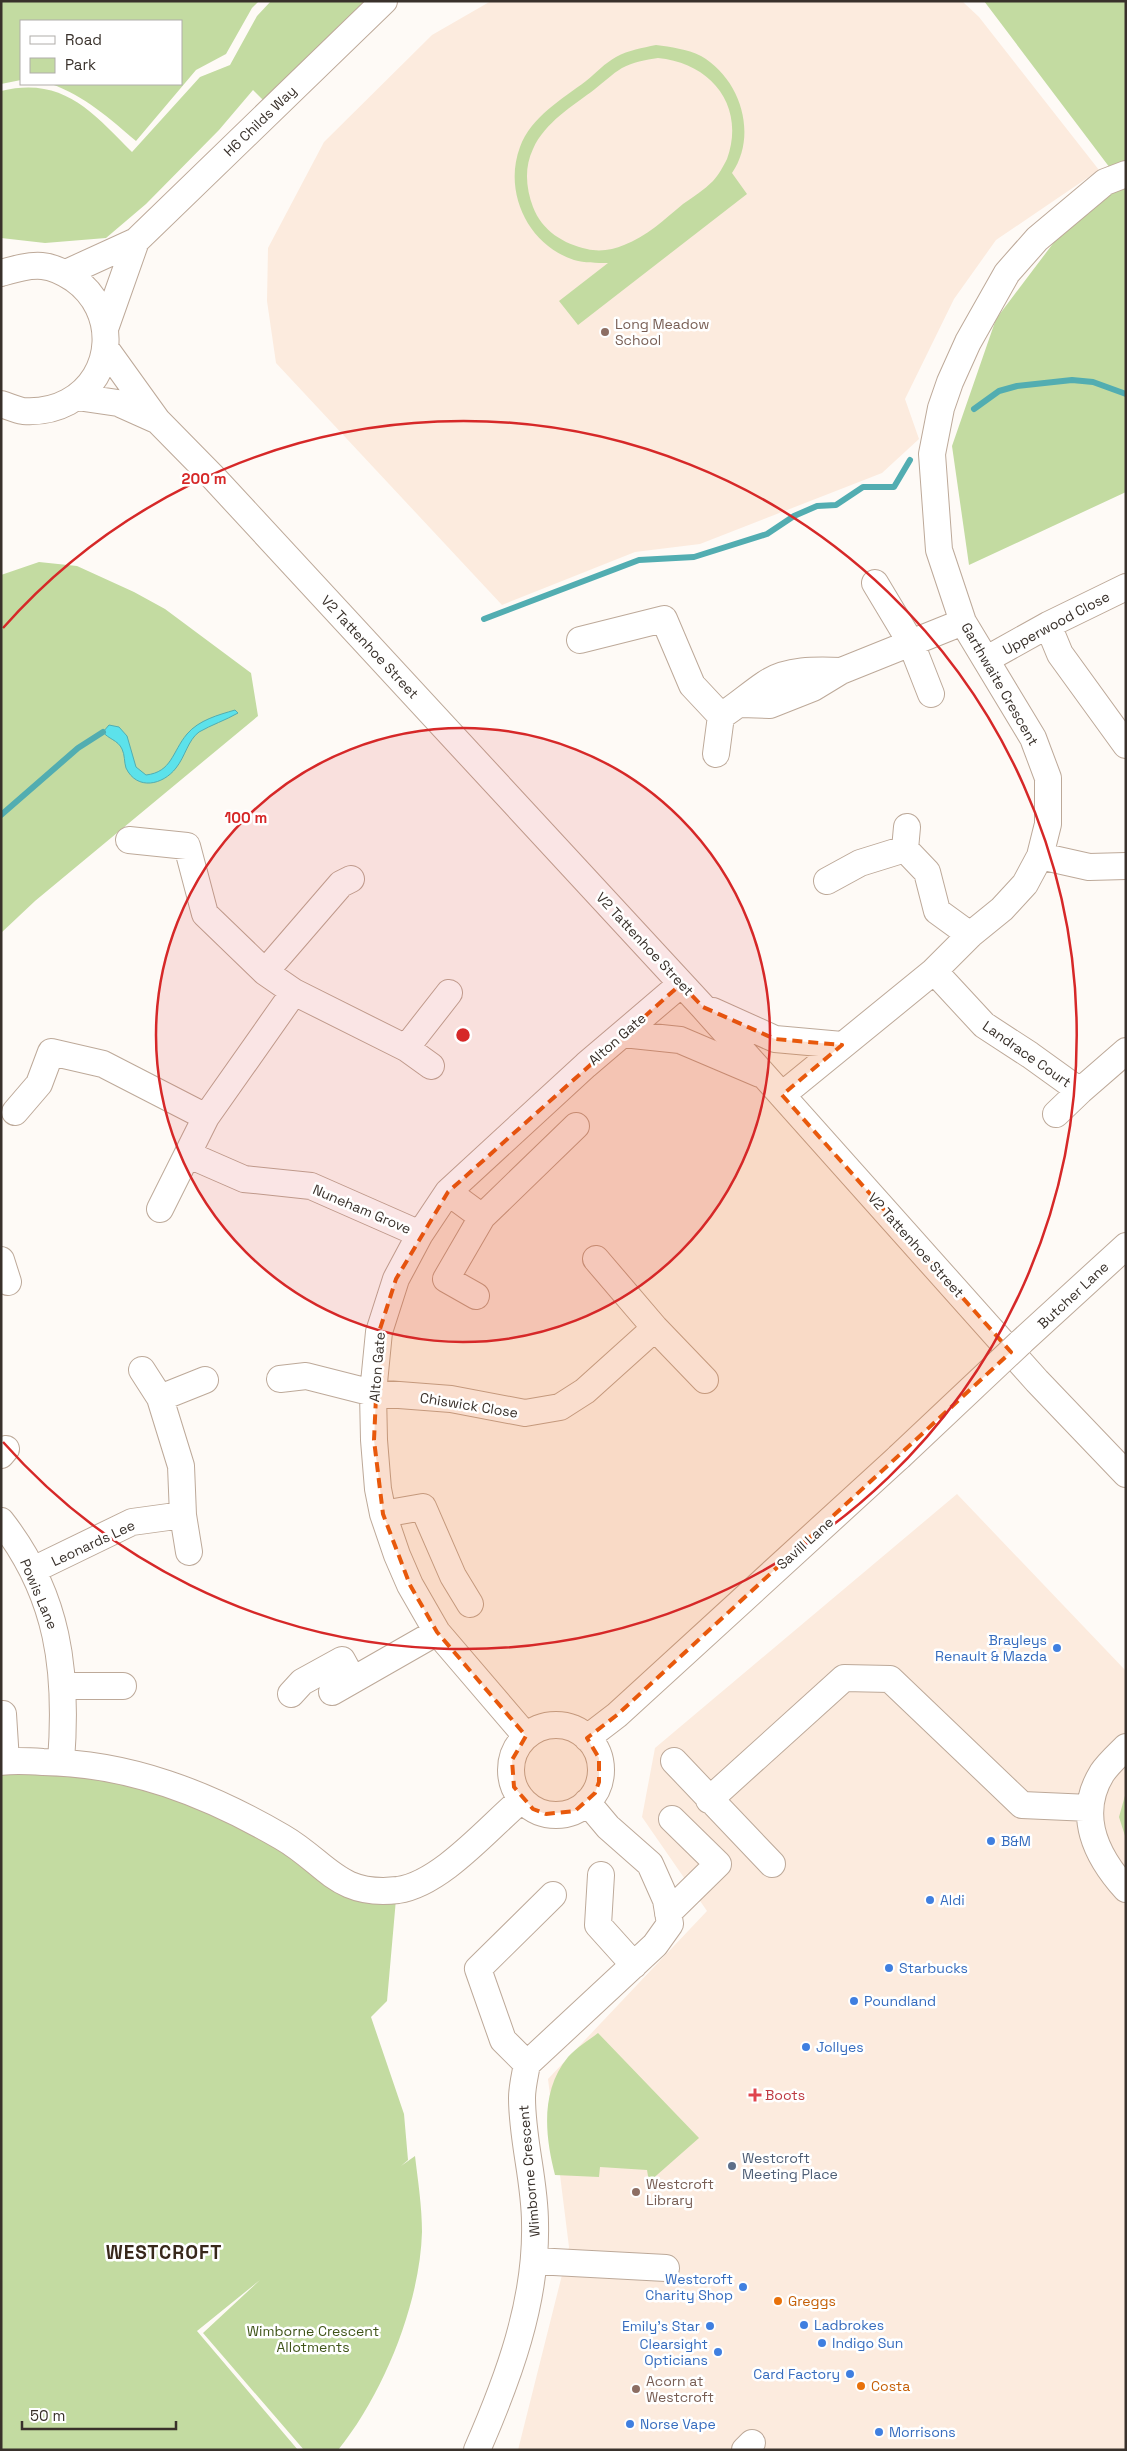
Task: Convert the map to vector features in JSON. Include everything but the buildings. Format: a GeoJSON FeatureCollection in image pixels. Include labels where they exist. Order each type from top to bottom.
{"type":"FeatureCollection","features":[{"type":"Feature","properties":{"kind":"street","name":"H6 Childs Way"},"geometry":{"type":"LineString","coordinates":[[66,273],[136,241],[384,1]]}},
{"type":"Feature","properties":{"kind":"street","name":"Garthwaite Crescent"},"geometry":{"type":"LineString","coordinates":[[774,1086],[842,1045],[934,970],[970,935],[1002,909],[1025,884],[1040,856],[1048,824],[1048,778],[1033,738],[963,622],[939,550],[934,503],[932,454],[941,408],[950,382],[968,342],[1007,273],[1037,239],[1105,182],[1126,174]]}},
{"type":"Feature","properties":{"kind":"street","name":"H6 Childs Way"},"geometry":{"type":"LineString","coordinates":[[77,397],[91,384],[101,368],[106,338],[136,241]]}},
{"type":"Feature","properties":{"kind":"street","name":"V2 Tattenhoe Street"},"geometry":{"type":"LineString","coordinates":[[1,273],[20,267],[44,266],[66,273],[85,286],[98,305],[106,338],[157,420],[214,478],[682,984],[1036,1381],[1126,1474]]}},
{"type":"Feature","properties":{"kind":"street"},"geometry":{"type":"LineString","coordinates":[[1,419],[62,406],[77,397]]}},
{"type":"Feature","properties":{"kind":"street","name":"V2 Tattenhoe Street"},"geometry":{"type":"LineString","coordinates":[[77,397],[118,403],[157,420]]}},
{"type":"Feature","properties":{"kind":"street"},"geometry":{"type":"LineString","coordinates":[[1,404],[23,411],[45,410]]}},
{"type":"Feature","properties":{"kind":"street"},"geometry":{"type":"LineString","coordinates":[[875,583],[911,643],[931,694]]}},
{"type":"Feature","properties":{"kind":"street","name":"Upperwood Close"},"geometry":{"type":"LineString","coordinates":[[987,659],[1048,625],[1126,587]]}},
{"type":"Feature","properties":{"kind":"street"},"geometry":{"type":"LineString","coordinates":[[580,640],[664,619],[692,685],[731,710]]}},
{"type":"Feature","properties":{"kind":"street"},"geometry":{"type":"LineString","coordinates":[[716,754],[731,710],[767,682],[806,670],[841,671],[963,622]]}},
{"type":"Feature","properties":{"kind":"street"},"geometry":{"type":"LineString","coordinates":[[1048,625],[1060,654],[1126,745]]}},
{"type":"Feature","properties":{"kind":"street"},"geometry":{"type":"LineString","coordinates":[[827,881],[906,838],[927,872],[937,911],[970,935]]}},
{"type":"Feature","properties":{"kind":"street"},"geometry":{"type":"LineString","coordinates":[[129,840],[187,846],[205,914],[266,972],[294,992],[406,1048],[431,1066]]}},
{"type":"Feature","properties":{"kind":"street"},"geometry":{"type":"LineString","coordinates":[[1040,856],[1089,867],[1126,866]]}},
{"type":"Feature","properties":{"kind":"street"},"geometry":{"type":"LineString","coordinates":[[266,972],[341,884],[351,879]]}},
{"type":"Feature","properties":{"kind":"street","name":"Landrace Court"},"geometry":{"type":"LineString","coordinates":[[934,970],[984,1025],[1080,1091]]}},
{"type":"Feature","properties":{"kind":"street","name":"Alton Gate"},"geometry":{"type":"LineString","coordinates":[[526,1736],[437,1632],[410,1585],[383,1514],[378,1489],[374,1440],[373,1393],[379,1332],[396,1279],[420,1234],[448,1192],[512,1131],[682,984]]}},
{"type":"Feature","properties":{"kind":"street"},"geometry":{"type":"LineString","coordinates":[[160,1209],[189,1155],[206,1117],[294,992]]}},
{"type":"Feature","properties":{"kind":"street"},"geometry":{"type":"LineString","coordinates":[[406,1048],[449,993]]}},
{"type":"Feature","properties":{"kind":"street"},"geometry":{"type":"LineString","coordinates":[[703,1007],[775,1038],[842,1045]]}},
{"type":"Feature","properties":{"kind":"street"},"geometry":{"type":"LineString","coordinates":[[623,1034],[680,1040],[774,1086]]}},
{"type":"Feature","properties":{"kind":"street","name":"Landrace Court"},"geometry":{"type":"LineString","coordinates":[[1056,1114],[1126,1051]]}},
{"type":"Feature","properties":{"kind":"street"},"geometry":{"type":"LineString","coordinates":[[16,1112],[39,1084],[51,1052],[103,1064],[206,1117]]}},
{"type":"Feature","properties":{"kind":"street"},"geometry":{"type":"LineString","coordinates":[[476,1296],[446,1278],[482,1217],[576,1126]]}},
{"type":"Feature","properties":{"kind":"street","name":"Nuneham Grove"},"geometry":{"type":"LineString","coordinates":[[189,1155],[244,1179],[311,1186],[420,1234]]}},
{"type":"Feature","properties":{"kind":"street"},"geometry":{"type":"LineString","coordinates":[[448,1192],[482,1217]]}},
{"type":"Feature","properties":{"kind":"street","name":"Butcher Lane"},"geometry":{"type":"LineString","coordinates":[[1020,1344],[1124,1248]]}},
{"type":"Feature","properties":{"kind":"street"},"geometry":{"type":"LineString","coordinates":[[596,1259],[655,1328],[705,1380]]}},
{"type":"Feature","properties":{"kind":"street","name":"Chiswick Close"},"geometry":{"type":"LineString","coordinates":[[280,1379],[306,1376],[373,1393],[451,1399],[525,1413],[560,1407],[586,1391],[655,1328]]}},
{"type":"Feature","properties":{"kind":"street","name":"Savill Lane"},"geometry":{"type":"LineString","coordinates":[[587,1738],[617,1715],[1020,1344]]}},
{"type":"Feature","properties":{"kind":"street"},"geometry":{"type":"LineString","coordinates":[[142,1370],[160,1398],[181,1466],[183,1515],[189,1552]]}},
{"type":"Feature","properties":{"kind":"street"},"geometry":{"type":"LineString","coordinates":[[160,1398],[205,1380]]}},
{"type":"Feature","properties":{"kind":"street"},"geometry":{"type":"LineString","coordinates":[[383,1514],[423,1506],[453,1576],[470,1604]]}},
{"type":"Feature","properties":{"kind":"street","name":"Leonards Lee"},"geometry":{"type":"LineString","coordinates":[[32,1570],[132,1522],[183,1515]]}},
{"type":"Feature","properties":{"kind":"street","name":"Powis Lane"},"geometry":{"type":"LineString","coordinates":[[1,1521],[32,1570],[56,1629],[64,1686],[61,1762]]}},
{"type":"Feature","properties":{"kind":"street"},"geometry":{"type":"LineString","coordinates":[[291,1694],[302,1682],[342,1677],[437,1632]]}},
{"type":"Feature","properties":{"kind":"street"},"geometry":{"type":"LineString","coordinates":[[709,1800],[844,1678],[890,1679],[1022,1805],[1090,1808]]}},
{"type":"Feature","properties":{"kind":"street"},"geometry":{"type":"LineString","coordinates":[[64,1686],[123,1686]]}},
{"type":"Feature","properties":{"kind":"street"},"geometry":{"type":"LineString","coordinates":[[4,1714],[4,1761],[61,1762],[93,1765],[144,1776],[196,1793],[284,1838],[342,1883],[365,1890],[399,1890],[429,1879],[477,1841],[521,1800]]}},
{"type":"Feature","properties":{"kind":"street"},"geometry":{"type":"LineString","coordinates":[[564,1726],[576,1730],[587,1738],[599,1758],[601,1770],[597,1787],[587,1802],[575,1811],[561,1815],[546,1814],[532,1809],[521,1800],[510,1774],[517,1746],[526,1736],[544,1727],[564,1726]]}},
{"type":"Feature","properties":{"kind":"street"},"geometry":{"type":"LineString","coordinates":[[1126,1747],[1103,1772],[1094,1789],[1090,1808],[1090,1830],[1099,1854],[1126,1889]]}},
{"type":"Feature","properties":{"kind":"street"},"geometry":{"type":"LineString","coordinates":[[674,1761],[709,1800],[772,1864]]}},
{"type":"Feature","properties":{"kind":"street"},"geometry":{"type":"LineString","coordinates":[[553,1895],[478,1969],[503,2040],[527,2064],[655,1946],[670,1924],[666,1900],[650,1864],[608,1826],[587,1802]]}},
{"type":"Feature","properties":{"kind":"street"},"geometry":{"type":"LineString","coordinates":[[668,1913],[725,1872],[672,1819]]}},
{"type":"Feature","properties":{"kind":"street"},"geometry":{"type":"LineString","coordinates":[[601,1875],[598,1925],[634,1965]]}},
{"type":"Feature","properties":{"kind":"street","name":"Wimborne Crescent"},"geometry":{"type":"LineString","coordinates":[[477,2450],[503,2390],[523,2323],[535,2261],[536,2222],[522,2098],[527,2064]]}},
{"type":"Feature","properties":{"kind":"street"},"geometry":{"type":"LineString","coordinates":[[535,2261],[666,2268]]}},
{"type":"Feature","properties":{"kind":"highlighted area"},"geometry":{"type":"Polygon","coordinates":[[[681,984],[703,1007],[775,1039],[842,1045],[782,1095],[1011,1352],[617,1715],[587,1738],[599,1758],[599,1782],[595,1793],[575,1811],[546,1814],[533,1809],[514,1787],[512,1760],[526,1736],[437,1632],[410,1585],[383,1514],[374,1440],[379,1332],[396,1279],[448,1192],[681,984]]]}},
{"type":"Feature","properties":{"kind":"shaded area","name":"Long Meadow School"},"geometry":{"type":"Polygon","coordinates":[[[491,1],[962,1],[979,17],[1099,170],[996,240],[954,299],[905,399],[919,439],[882,473],[700,544],[635,552],[502,605],[276,363],[267,301],[268,248],[324,142],[432,35],[491,1]]]}},
{"type":"Feature","properties":{"kind":"shaded area"},"geometry":{"type":"Polygon","coordinates":[[[957,1494],[1126,1671],[1126,2450],[518,2450],[569,2247],[548,2079],[707,1911],[642,1817],[655,1748],[957,1494]]]}},
{"type":"Feature","properties":{"kind":"green space"},"geometry":{"type":"Polygon","coordinates":[[[1,1],[259,1],[252,8],[226,54],[196,70],[136,141],[86,101],[53,85],[182,85],[182,20],[20,20],[20,80],[1,84],[1,1]]]}},
{"type":"Feature","properties":{"kind":"green space"},"geometry":{"type":"Polygon","coordinates":[[[271,1],[384,1],[272,109],[253,90],[219,130],[146,204],[106,238],[45,243],[1,238],[1,91],[23,88],[42,89],[59,93],[89,111],[132,152],[200,77],[230,65],[257,16],[271,1]]]}},
{"type":"Feature","properties":{"kind":"green space"},"geometry":{"type":"Polygon","coordinates":[[[984,1],[1126,1],[1126,492],[969,565],[952,446],[996,319],[1110,168],[984,1]]]}},
{"type":"Feature","properties":{"kind":"green space"},"geometry":{"type":"Polygon","coordinates":[[[656,45],[685,50],[701,56],[715,66],[735,93],[744,125],[744,142],[740,158],[732,173],[747,194],[578,325],[559,301],[608,263],[574,260],[558,253],[532,230],[523,215],[517,199],[515,182],[516,164],[520,147],[525,136],[539,118],[608,62],[636,49],[656,45]],[[658,58],[644,60],[622,68],[560,115],[538,139],[528,163],[529,193],[533,207],[542,223],[562,240],[578,247],[592,250],[620,247],[632,242],[655,227],[706,187],[717,176],[727,159],[732,140],[732,122],[727,105],[720,90],[708,78],[694,68],[658,58]]]}},
{"type":"Feature","properties":{"kind":"green space"},"geometry":{"type":"Polygon","coordinates":[[[39,562],[77,566],[134,592],[165,609],[251,673],[258,716],[35,901],[1,933],[1,575],[39,562]]]}},
{"type":"Feature","properties":{"kind":"green space","name":"Wimborne Crescent Allotments"},"geometry":{"type":"Polygon","coordinates":[[[52,1772],[121,1782],[176,1797],[396,1899],[387,2001],[371,2017],[404,2114],[408,2160],[401,2166],[415,2156],[422,2223],[420,2260],[406,2318],[384,2376],[370,2403],[338,2450],[304,2450],[203,2333],[260,2280],[197,2331],[298,2450],[1,2450],[1,1774],[52,1772]]]}},
{"type":"Feature","properties":{"kind":"green space"},"geometry":{"type":"Polygon","coordinates":[[[1126,1792],[1126,1839],[1119,1817],[1126,1792]]]}},
{"type":"Feature","properties":{"kind":"green space"},"geometry":{"type":"Polygon","coordinates":[[[598,2033],[699,2138],[649,2182],[647,2170],[600,2167],[599,2177],[555,2175],[547,2129],[549,2099],[553,2084],[559,2070],[568,2057],[598,2033]]]}},
{"type":"Feature","properties":{"kind":"water"},"geometry":{"type":"Polygon","coordinates":[[[235,710],[238,713],[195,735],[176,768],[171,774],[157,782],[143,783],[131,775],[126,768],[122,749],[103,732],[109,725],[119,727],[127,736],[136,767],[146,775],[161,770],[171,760],[187,734],[197,725],[235,710]]]}},
{"type":"Feature","properties":{"kind":"waterway"},"geometry":{"type":"LineString","coordinates":[[974,409],[999,391],[1017,386],[1072,380],[1093,382],[1126,394]]}},
{"type":"Feature","properties":{"kind":"waterway"},"geometry":{"type":"LineString","coordinates":[[484,619],[639,560],[694,557],[767,534],[794,516],[817,506],[836,505],[863,487],[894,487],[910,460]]}},
{"type":"Feature","properties":{"kind":"waterway"},"geometry":{"type":"LineString","coordinates":[[1,815],[78,748],[103,732]]}},
{"type":"Feature","properties":{"kind":"place","name":"Long Meadow School"},"geometry":{"type":"Point","coordinates":[605,332]}},
{"type":"Feature","properties":{"kind":"place","name":"Brayleys Renault & Mazda"},"geometry":{"type":"Point","coordinates":[1057,1648]}},
{"type":"Feature","properties":{"kind":"place","name":"B&M"},"geometry":{"type":"Point","coordinates":[991,1841]}},
{"type":"Feature","properties":{"kind":"place","name":"Aldi"},"geometry":{"type":"Point","coordinates":[930,1900]}},
{"type":"Feature","properties":{"kind":"place","name":"Starbucks"},"geometry":{"type":"Point","coordinates":[889,1968]}},
{"type":"Feature","properties":{"kind":"place","name":"Poundland"},"geometry":{"type":"Point","coordinates":[854,2001]}},
{"type":"Feature","properties":{"kind":"place","name":"Jollyes"},"geometry":{"type":"Point","coordinates":[806,2047]}},
{"type":"Feature","properties":{"kind":"place","name":"Boots"},"geometry":{"type":"Point","coordinates":[755,2095]}},
{"type":"Feature","properties":{"kind":"place","name":"Westcroft Meeting Place"},"geometry":{"type":"Point","coordinates":[732,2166]}},
{"type":"Feature","properties":{"kind":"place","name":"Westcroft Library"},"geometry":{"type":"Point","coordinates":[636,2192]}},
{"type":"Feature","properties":{"kind":"place","name":"Westcroft Charity Shop"},"geometry":{"type":"Point","coordinates":[743,2287]}},
{"type":"Feature","properties":{"kind":"place","name":"Greggs"},"geometry":{"type":"Point","coordinates":[778,2301]}},
{"type":"Feature","properties":{"kind":"place","name":"Ladbrokes"},"geometry":{"type":"Point","coordinates":[804,2325]}},
{"type":"Feature","properties":{"kind":"place","name":"Emily's Star"},"geometry":{"type":"Point","coordinates":[710,2326]}},
{"type":"Feature","properties":{"kind":"place","name":"Indigo Sun"},"geometry":{"type":"Point","coordinates":[822,2343]}},
{"type":"Feature","properties":{"kind":"place","name":"Clearsight Opticians"},"geometry":{"type":"Point","coordinates":[718,2352]}},
{"type":"Feature","properties":{"kind":"place","name":"Card Factory"},"geometry":{"type":"Point","coordinates":[850,2374]}},
{"type":"Feature","properties":{"kind":"place","name":"Costa"},"geometry":{"type":"Point","coordinates":[861,2386]}},
{"type":"Feature","properties":{"kind":"place","name":"Acorn at Westcroft"},"geometry":{"type":"Point","coordinates":[636,2389]}},
{"type":"Feature","properties":{"kind":"place","name":"Norse Vape"},"geometry":{"type":"Point","coordinates":[630,2424]}},
{"type":"Feature","properties":{"kind":"place","name":"Morrisons"},"geometry":{"type":"Point","coordinates":[879,2432]}},
{"type":"Feature","properties":{"kind":"district","name":"WESTCROFT"},"geometry":{"type":"Point","coordinates":[164,2252]}}]}
